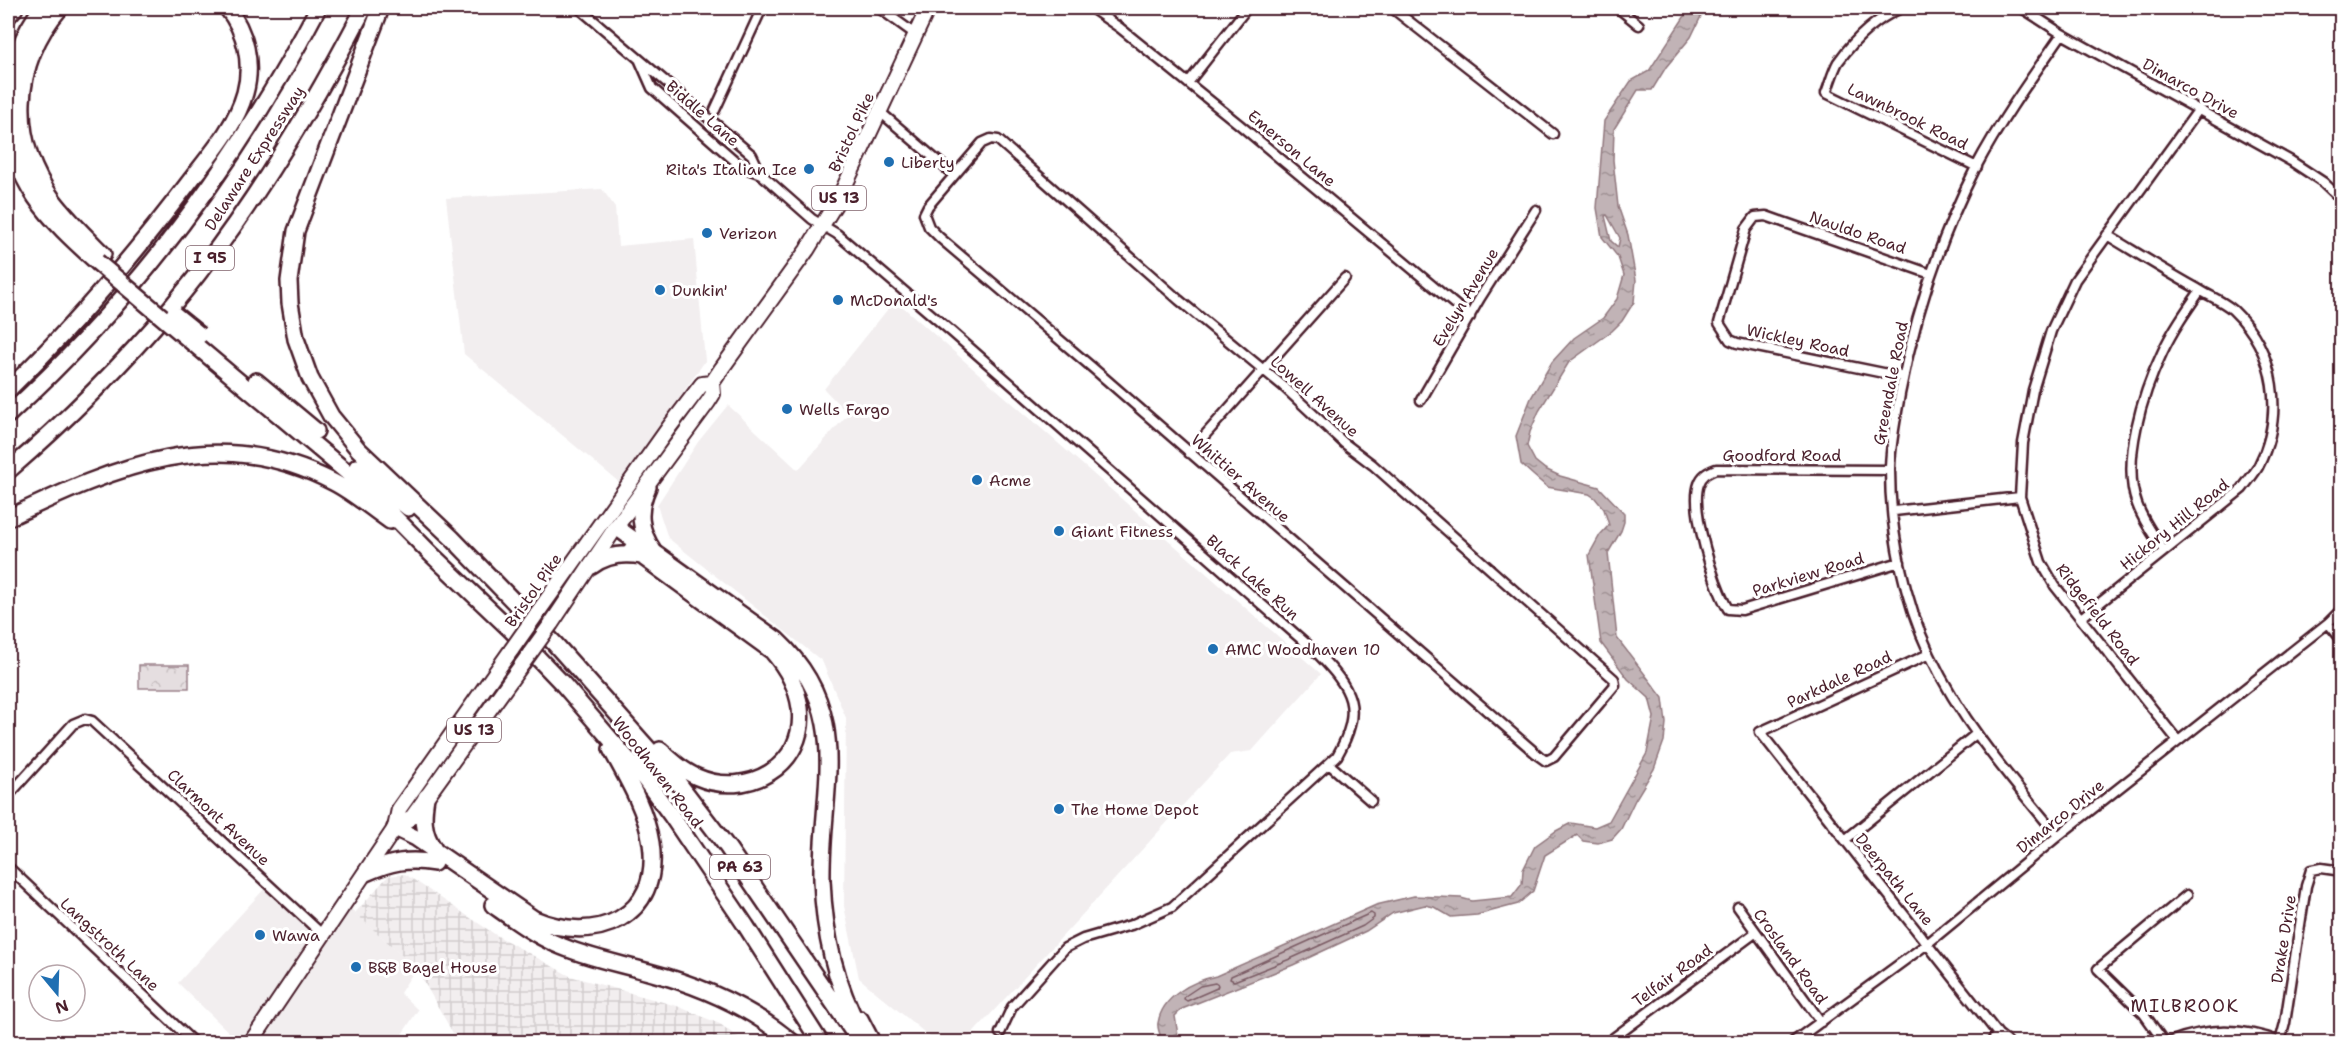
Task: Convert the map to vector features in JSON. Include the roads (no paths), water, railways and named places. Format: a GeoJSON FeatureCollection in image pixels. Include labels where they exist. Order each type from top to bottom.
{"type":"FeatureCollection","features":[{"type":"Feature","properties":{"kind":"highway"},"geometry":{"type":"LineString","coordinates":[[8,16],[15,8]]}},
{"type":"Feature","properties":{"kind":"highway"},"geometry":{"type":"LineString","coordinates":[[8,98],[10,76],[18,50],[42,8]]}},
{"type":"Feature","properties":{"kind":"highway"},"geometry":{"type":"LineString","coordinates":[[60,8],[40,36],[27,65],[22,97],[23,129],[30,159],[46,190],[100,258]]}},
{"type":"Feature","properties":{"kind":"highway"},"geometry":{"type":"LineString","coordinates":[[8,390],[103,288],[168,210],[227,131],[238,112],[248,83],[248,55],[240,28],[227,8]]}},
{"type":"Feature","properties":{"kind":"highway","name":"Delaware Expressway"},"geometry":{"type":"LineString","coordinates":[[8,416],[134,285],[185,220],[255,119],[318,8]]}},
{"type":"Feature","properties":{"kind":"highway","name":"Delaware Expressway"},"geometry":{"type":"LineString","coordinates":[[8,471],[67,417],[128,356],[201,270],[286,146],[321,89],[364,8]]}},
{"type":"Feature","properties":{"kind":"highway"},"geometry":{"type":"LineString","coordinates":[[381,8],[296,231],[290,281],[292,323],[310,378],[331,416],[346,436],[500,586]]}},
{"type":"Feature","properties":{"kind":"highway"},"geometry":{"type":"LineString","coordinates":[[8,114],[13,149],[26,184],[47,214],[196,339],[500,586]]}},
{"type":"Feature","properties":{"kind":"highway"},"geometry":{"type":"LineString","coordinates":[[196,339],[379,500],[431,554]]}},
{"type":"Feature","properties":{"kind":"highway"},"geometry":{"type":"LineString","coordinates":[[8,384],[36,362]]}},
{"type":"Feature","properties":{"kind":"highway"},"geometry":{"type":"LineString","coordinates":[[8,518],[96,480],[152,461],[187,454],[232,453],[284,462],[333,482],[353,494],[431,554]]}},
{"type":"Feature","properties":{"kind":"highway"},"geometry":{"type":"LineString","coordinates":[[648,487],[641,502],[640,517],[648,554]]}},
{"type":"Feature","properties":{"kind":"highway"},"geometry":{"type":"LineString","coordinates":[[610,528],[777,640],[795,658],[815,691],[829,739],[823,850],[825,920],[839,978],[867,1042]]}},
{"type":"Feature","properties":{"kind":"highway","name":"Woodhaven Road"},"geometry":{"type":"LineString","coordinates":[[431,554],[512,630],[591,716],[671,815],[820,1042]]}},
{"type":"Feature","properties":{"kind":"highway"},"geometry":{"type":"LineString","coordinates":[[592,566],[604,558],[619,554],[648,554],[757,638],[778,658],[788,673],[798,700],[800,718],[797,736],[784,759],[764,776],[743,784],[721,784],[695,777],[679,766],[607,701]]}},
{"type":"Feature","properties":{"kind":"highway","name":"Woodhaven Road"},"geometry":{"type":"LineString","coordinates":[[500,586],[607,701],[700,811],[860,1042]]}},
{"type":"Feature","properties":{"kind":"highway"},"geometry":{"type":"LineString","coordinates":[[426,797],[423,818],[425,832],[436,858],[525,914],[549,925],[572,930],[590,930],[612,923],[638,902],[646,887],[650,871],[651,844],[644,817],[627,779],[591,716]]}},
{"type":"Feature","properties":{"kind":"highway"},"geometry":{"type":"LineString","coordinates":[[396,828],[520,924],[553,943],[689,985],[740,1006],[792,1042]]}},
{"type":"Feature","properties":{"kind":"highway"},"geometry":{"type":"LineString","coordinates":[[366,873],[401,860],[436,858]]}},
{"type":"Feature","properties":{"kind":"highway"},"geometry":{"type":"LineString","coordinates":[[825,920],[842,974],[872,1042]]}},
{"type":"Feature","properties":{"kind":"highway"},"geometry":{"type":"LineString","coordinates":[[689,985],[739,1013],[782,1042]]}},
{"type":"Feature","properties":{"kind":"main road","name":"Bristol Pike"},"geometry":{"type":"LineString","coordinates":[[396,828],[399,809],[538,612],[648,487],[713,394],[712,383],[824,226],[928,8]]}},
{"type":"Feature","properties":{"kind":"main road","name":"Bristol Pike"},"geometry":{"type":"LineString","coordinates":[[251,1042],[396,828],[412,817],[592,566],[610,528],[702,384],[712,383]]}},
{"type":"Feature","properties":{"kind":"street","name":"Biddle Lane"},"geometry":{"type":"LineString","coordinates":[[579,8],[752,155],[761,174]]}},
{"type":"Feature","properties":{"kind":"street"},"geometry":{"type":"LineString","coordinates":[[715,110],[762,8]]}},
{"type":"Feature","properties":{"kind":"street"},"geometry":{"type":"LineString","coordinates":[[879,8],[915,34]]}},
{"type":"Feature","properties":{"kind":"street","name":"Emerson Lane"},"geometry":{"type":"LineString","coordinates":[[1091,8],[1188,83],[1470,316]]}},
{"type":"Feature","properties":{"kind":"street"},"geometry":{"type":"LineString","coordinates":[[1188,83],[1247,8]]}},
{"type":"Feature","properties":{"kind":"street"},"geometry":{"type":"LineString","coordinates":[[1392,8],[1553,134]]}},
{"type":"Feature","properties":{"kind":"street"},"geometry":{"type":"LineString","coordinates":[[1618,8],[1639,25]]}},
{"type":"Feature","properties":{"kind":"street","name":"Lawnbrook Road"},"geometry":{"type":"LineString","coordinates":[[1901,8],[1890,13],[1857,38],[1837,64],[1826,93],[1977,167]]}},
{"type":"Feature","properties":{"kind":"street","name":"Dimarco Drive"},"geometry":{"type":"LineString","coordinates":[[2022,8],[2062,34],[2291,161],[2322,182],[2342,200]]}},
{"type":"Feature","properties":{"kind":"street","name":"Greendale Road"},"geometry":{"type":"LineString","coordinates":[[2058,836],[1976,734],[1952,699],[1929,654],[1913,611],[1900,561],[1890,470],[1895,421],[1915,326],[1931,274],[1951,222],[1977,167],[2016,99],[2062,34]]}},
{"type":"Feature","properties":{"kind":"street","name":"Biddle Lane"},"geometry":{"type":"LineString","coordinates":[[640,61],[652,88],[742,167],[761,174],[824,226]]}},
{"type":"Feature","properties":{"kind":"street","name":"Ridgefield Road"},"geometry":{"type":"LineString","coordinates":[[2178,741],[2055,586],[2041,562],[2020,497],[2023,443],[2033,390],[2051,331],[2076,280],[2199,109]]}},
{"type":"Feature","properties":{"kind":"street"},"geometry":{"type":"LineString","coordinates":[[879,111],[954,175]]}},
{"type":"Feature","properties":{"kind":"street","name":"Lowell Avenue"},"geometry":{"type":"LineString","coordinates":[[954,175],[982,143],[994,138],[999,140],[1614,679],[1615,685],[1554,757],[1546,761],[1539,756]]}},
{"type":"Feature","properties":{"kind":"street","name":"Whittier Avenue"},"geometry":{"type":"LineString","coordinates":[[954,175],[924,213],[926,220],[939,238],[1539,756]]}},
{"type":"Feature","properties":{"kind":"street","name":"Evelyn Avenue"},"geometry":{"type":"LineString","coordinates":[[1421,400],[1536,210]]}},
{"type":"Feature","properties":{"kind":"street","name":"Wickley Road"},"geometry":{"type":"LineString","coordinates":[[1775,219],[1766,216],[1755,217],[1746,229],[1719,323],[1723,332],[1730,340],[1737,343],[1903,377]]}},
{"type":"Feature","properties":{"kind":"street","name":"Nauldo Road"},"geometry":{"type":"LineString","coordinates":[[1775,219],[1931,274]]}},
{"type":"Feature","properties":{"kind":"street","name":"Black Lake Run"},"geometry":{"type":"LineString","coordinates":[[824,226],[837,234],[952,333],[1317,653],[1337,673],[1349,692],[1352,712],[1350,734],[1337,756],[1329,764],[1172,907],[1131,925],[1083,939],[1065,948],[1012,1007],[1000,1033]]}},
{"type":"Feature","properties":{"kind":"street","name":"Hickory Hill Road"},"geometry":{"type":"LineString","coordinates":[[2081,618],[2242,489],[2258,468],[2269,441],[2274,413],[2273,382],[2265,356],[2253,333],[2233,310],[2107,235]]}},
{"type":"Feature","properties":{"kind":"street"},"geometry":{"type":"LineString","coordinates":[[1189,453],[1345,278]]}},
{"type":"Feature","properties":{"kind":"street"},"geometry":{"type":"LineString","coordinates":[[2164,551],[2137,504],[2131,477],[2134,445],[2141,413],[2162,353],[2200,291]]}},
{"type":"Feature","properties":{"kind":"street","name":"Goodford Road"},"geometry":{"type":"LineString","coordinates":[[1725,605],[1719,594],[1706,551],[1698,503],[1699,484],[1706,473],[1716,469],[1890,470]]}},
{"type":"Feature","properties":{"kind":"street"},"geometry":{"type":"LineString","coordinates":[[1894,511],[2020,497]]}},
{"type":"Feature","properties":{"kind":"street","name":"Parkview Road"},"geometry":{"type":"LineString","coordinates":[[1725,605],[1728,609],[1742,610],[1900,561]]}},
{"type":"Feature","properties":{"kind":"street","name":"Dimarco Drive"},"geometry":{"type":"LineString","coordinates":[[1793,1042],[1927,944],[2058,836],[2328,623],[2342,609]]}},
{"type":"Feature","properties":{"kind":"street"},"geometry":{"type":"LineString","coordinates":[[2328,623],[2342,640]]}},
{"type":"Feature","properties":{"kind":"street","name":"Parkdale Road"},"geometry":{"type":"LineString","coordinates":[[1760,732],[1929,654]]}},
{"type":"Feature","properties":{"kind":"street","name":"Clarmont Avenue"},"geometry":{"type":"LineString","coordinates":[[8,796],[73,724],[85,719],[92,721],[324,936]]}},
{"type":"Feature","properties":{"kind":"street","name":"Deerpath Lane"},"geometry":{"type":"LineString","coordinates":[[1760,732],[1998,1034],[2008,1042]]}},
{"type":"Feature","properties":{"kind":"street"},"geometry":{"type":"LineString","coordinates":[[1845,840],[1976,734]]}},
{"type":"Feature","properties":{"kind":"street"},"geometry":{"type":"LineString","coordinates":[[1329,764],[1371,801]]}},
{"type":"Feature","properties":{"kind":"street","name":"Langstroth Lane"},"geometry":{"type":"LineString","coordinates":[[8,867],[193,1042]]}},
{"type":"Feature","properties":{"kind":"street","name":"Drake Drive"},"geometry":{"type":"LineString","coordinates":[[2281,1042],[2306,886],[2311,870],[2321,868],[2342,871]]}},
{"type":"Feature","properties":{"kind":"street"},"geometry":{"type":"LineString","coordinates":[[2164,1042],[2144,1014],[2098,969],[2187,894]]}},
{"type":"Feature","properties":{"kind":"street","name":"Crosland Road"},"geometry":{"type":"LineString","coordinates":[[1738,908],[1821,1022]]}},
{"type":"Feature","properties":{"kind":"street","name":"Telfair Road"},"geometry":{"type":"LineString","coordinates":[[1608,1042],[1755,933]]}},
{"type":"Feature","properties":{"kind":"street"},"geometry":{"type":"LineString","coordinates":[[2169,1042],[2189,1035],[2224,1031],[2256,1033],[2281,1042]]}},
{"type":"Feature","properties":{"kind":"street"},"geometry":{"type":"LineString","coordinates":[[1990,1042],[1998,1034]]}},
{"type":"Feature","properties":{"kind":"water"},"geometry":{"type":"Polygon","coordinates":[[[1690,8],[1705,8],[1691,37],[1666,67],[1652,90],[1638,90],[1614,129],[1613,160],[1618,206],[1628,235],[1636,280],[1634,302],[1622,321],[1612,331],[1569,362],[1539,411],[1527,446],[1535,461],[1545,469],[1560,476],[1599,487],[1624,513],[1621,531],[1608,553],[1617,638],[1663,698],[1666,723],[1664,741],[1654,769],[1621,829],[1612,839],[1598,843],[1583,841],[1577,835],[1545,855],[1533,891],[1518,904],[1477,915],[1451,917],[1434,907],[1425,905],[1393,913],[1366,931],[1293,965],[1182,1009],[1175,1016],[1179,1042],[1163,1042],[1158,1025],[1161,1013],[1180,991],[1376,905],[1414,896],[1461,898],[1472,901],[1512,897],[1522,884],[1523,870],[1535,846],[1571,823],[1595,827],[1609,821],[1647,753],[1654,717],[1649,698],[1628,679],[1601,643],[1589,555],[1600,535],[1609,525],[1604,509],[1589,494],[1547,487],[1521,464],[1516,436],[1531,398],[1552,362],[1574,338],[1603,318],[1617,299],[1624,275],[1618,257],[1602,237],[1597,208],[1604,121],[1631,81],[1649,71],[1690,8]],[[1607,215],[1605,216],[1611,241],[1618,247],[1620,238],[1607,215]]]}},
{"type":"Feature","properties":{"kind":"place","name":"Liberty"},"geometry":{"type":"Point","coordinates":[889,162]}},
{"type":"Feature","properties":{"kind":"place","name":"Rita's Italian Ice"},"geometry":{"type":"Point","coordinates":[809,169]}},
{"type":"Feature","properties":{"kind":"place","name":"Verizon"},"geometry":{"type":"Point","coordinates":[707,233]}},
{"type":"Feature","properties":{"kind":"place","name":"Dunkin'"},"geometry":{"type":"Point","coordinates":[660,290]}},
{"type":"Feature","properties":{"kind":"place","name":"McDonald's"},"geometry":{"type":"Point","coordinates":[838,300]}},
{"type":"Feature","properties":{"kind":"place","name":"Wells Fargo"},"geometry":{"type":"Point","coordinates":[787,409]}},
{"type":"Feature","properties":{"kind":"place","name":"Acme"},"geometry":{"type":"Point","coordinates":[977,480]}},
{"type":"Feature","properties":{"kind":"place","name":"Giant Fitness"},"geometry":{"type":"Point","coordinates":[1059,531]}},
{"type":"Feature","properties":{"kind":"place","name":"AMC Woodhaven 10"},"geometry":{"type":"Point","coordinates":[1213,649]}},
{"type":"Feature","properties":{"kind":"place","name":"The Home Depot"},"geometry":{"type":"Point","coordinates":[1059,809]}},
{"type":"Feature","properties":{"kind":"place","name":"Wawa"},"geometry":{"type":"Point","coordinates":[260,935]}},
{"type":"Feature","properties":{"kind":"place","name":"B&B Bagel House"},"geometry":{"type":"Point","coordinates":[356,967]}},
{"type":"Feature","properties":{"kind":"district","name":"MILBROOK"},"geometry":{"type":"Point","coordinates":[2185,1006]}}]}
